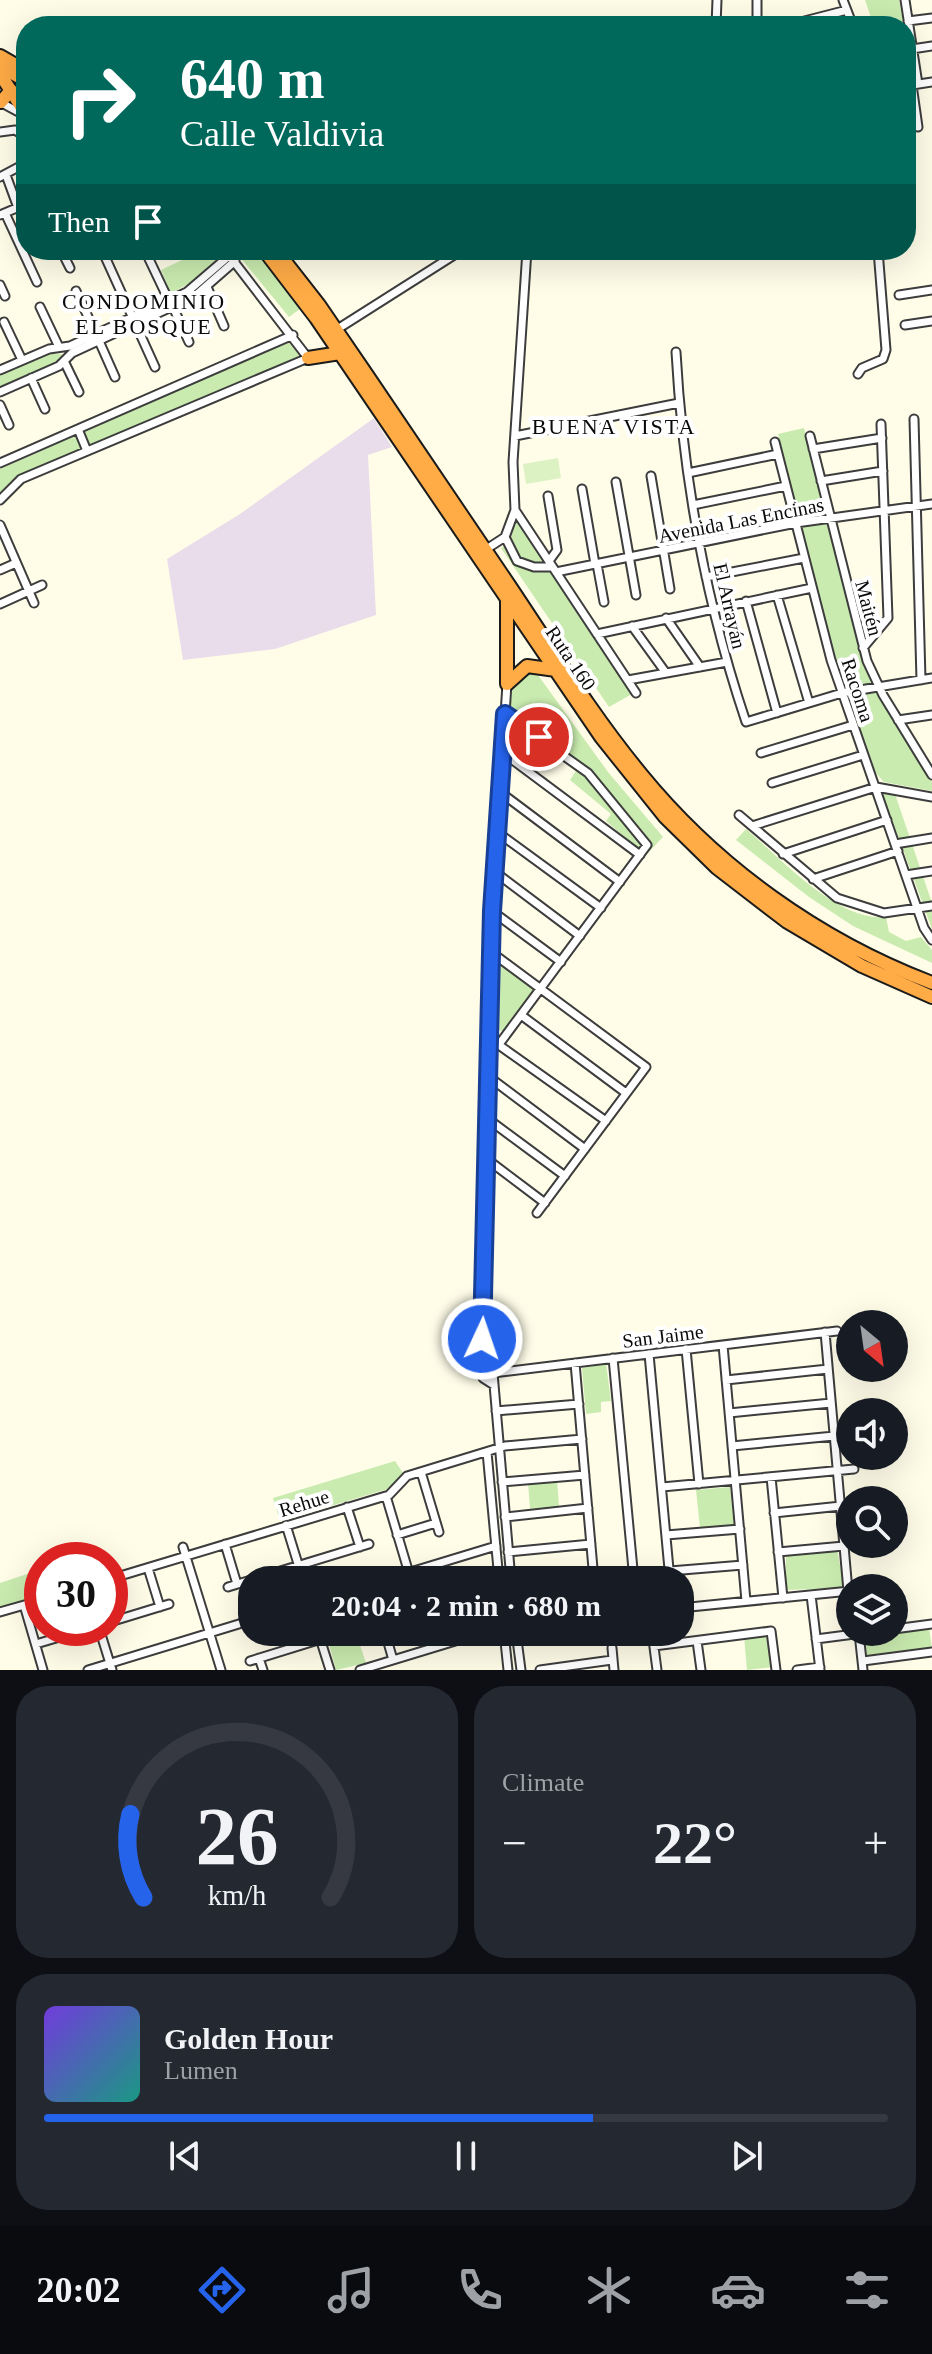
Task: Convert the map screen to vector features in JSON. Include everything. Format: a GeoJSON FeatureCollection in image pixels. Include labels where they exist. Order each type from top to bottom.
{"type":"FeatureCollection","features":[{"type":"Feature","properties":{"kind":"highway"},"geometry":{"type":"LineString","coordinates":[[0,74],[16,98]]}},
{"type":"Feature","properties":{"kind":"highway"},"geometry":{"type":"LineString","coordinates":[[0,102],[11,90]]}},
{"type":"Feature","properties":{"kind":"highway","name":"Ruta 160"},"geometry":{"type":"LineString","coordinates":[[271,260],[340,353],[628,774],[678,832],[771,911],[823,945],[932,997]]}},
{"type":"Feature","properties":{"kind":"highway","name":"Ruta 160"},"geometry":{"type":"LineString","coordinates":[[284,260],[336,330],[613,738],[687,824],[754,884],[799,915],[853,947],[930,982]]}},
{"type":"Feature","properties":{"kind":"highway"},"geometry":{"type":"LineString","coordinates":[[308,358],[340,353]]}},
{"type":"Feature","properties":{"kind":"highway"},"geometry":{"type":"LineString","coordinates":[[507,599],[507,684]]}},
{"type":"Feature","properties":{"kind":"highway"},"geometry":{"type":"LineString","coordinates":[[507,684],[527,666],[556,670]]}},
{"type":"Feature","properties":{"kind":"street"},"geometry":{"type":"LineString","coordinates":[[843,0],[849,16]]}},
{"type":"Feature","properties":{"kind":"street"},"geometry":{"type":"LineString","coordinates":[[824,16],[847,10]]}},
{"type":"Feature","properties":{"kind":"street"},"geometry":{"type":"LineString","coordinates":[[916,113],[918,127]]}},
{"type":"Feature","properties":{"kind":"street"},"geometry":{"type":"LineString","coordinates":[[3,176],[16,197]]}},
{"type":"Feature","properties":{"kind":"street"},"geometry":{"type":"LineString","coordinates":[[3,214],[16,240]]}},
{"type":"Feature","properties":{"kind":"street"},"geometry":{"type":"LineString","coordinates":[[26,260],[37,282]]}},
{"type":"Feature","properties":{"kind":"street"},"geometry":{"type":"LineString","coordinates":[[66,260],[70,268]]}},
{"type":"Feature","properties":{"kind":"street"},"geometry":{"type":"LineString","coordinates":[[107,260],[155,367]]}},
{"type":"Feature","properties":{"kind":"street"},"geometry":{"type":"LineString","coordinates":[[149,260],[189,342]]}},
{"type":"Feature","properties":{"kind":"street"},"geometry":{"type":"LineString","coordinates":[[171,304],[225,260]]}},
{"type":"Feature","properties":{"kind":"street"},"geometry":{"type":"LineString","coordinates":[[0,392],[31,378],[98,338],[207,287],[227,260]]}},
{"type":"Feature","properties":{"kind":"street"},"geometry":{"type":"LineString","coordinates":[[0,500],[21,479],[308,358],[233,260]]}},
{"type":"Feature","properties":{"kind":"street"},"geometry":{"type":"LineString","coordinates":[[336,330],[446,260]]}},
{"type":"Feature","properties":{"kind":"street"},"geometry":{"type":"LineString","coordinates":[[485,550],[505,537],[515,510],[515,436],[526,260]]}},
{"type":"Feature","properties":{"kind":"street"},"geometry":{"type":"LineString","coordinates":[[858,374],[862,368],[883,359],[886,350],[879,260]]}},
{"type":"Feature","properties":{"kind":"street"},"geometry":{"type":"LineString","coordinates":[[0,285],[5,296]]}},
{"type":"Feature","properties":{"kind":"street"},"geometry":{"type":"LineString","coordinates":[[207,287],[224,326]]}},
{"type":"Feature","properties":{"kind":"street"},"geometry":{"type":"LineString","coordinates":[[899,295],[932,290]]}},
{"type":"Feature","properties":{"kind":"street"},"geometry":{"type":"LineString","coordinates":[[76,291],[115,377]]}},
{"type":"Feature","properties":{"kind":"street"},"geometry":{"type":"LineString","coordinates":[[40,307],[61,347],[79,392]]}},
{"type":"Feature","properties":{"kind":"street"},"geometry":{"type":"LineString","coordinates":[[905,325],[932,321]]}},
{"type":"Feature","properties":{"kind":"street"},"geometry":{"type":"LineString","coordinates":[[4,322],[22,360]]}},
{"type":"Feature","properties":{"kind":"street"},"geometry":{"type":"LineString","coordinates":[[0,463],[293,335]]}},
{"type":"Feature","properties":{"kind":"street"},"geometry":{"type":"LineString","coordinates":[[0,370],[61,347],[98,338]]}},
{"type":"Feature","properties":{"kind":"street","name":"El Arrayán"},"geometry":{"type":"LineString","coordinates":[[676,352],[679,403],[693,505],[706,577],[727,662],[746,722],[777,713]]}},
{"type":"Feature","properties":{"kind":"street"},"geometry":{"type":"LineString","coordinates":[[31,378],[45,409]]}},
{"type":"Feature","properties":{"kind":"street"},"geometry":{"type":"LineString","coordinates":[[515,436],[679,403]]}},
{"type":"Feature","properties":{"kind":"street"},"geometry":{"type":"LineString","coordinates":[[0,405],[9,425]]}},
{"type":"Feature","properties":{"kind":"street"},"geometry":{"type":"LineString","coordinates":[[914,419],[921,680]]}},
{"type":"Feature","properties":{"kind":"street"},"geometry":{"type":"LineString","coordinates":[[863,648],[888,618],[881,424]]}},
{"type":"Feature","properties":{"kind":"street"},"geometry":{"type":"LineString","coordinates":[[78,429],[87,451]]}},
{"type":"Feature","properties":{"kind":"street","name":"Maitén"},"geometry":{"type":"LineString","coordinates":[[810,436],[863,648],[879,686],[898,720],[928,760],[932,775]]}},
{"type":"Feature","properties":{"kind":"street"},"geometry":{"type":"LineString","coordinates":[[813,449],[882,438]]}},
{"type":"Feature","properties":{"kind":"street","name":"Racoma"},"geometry":{"type":"LineString","coordinates":[[775,442],[842,693],[917,908],[932,940]]}},
{"type":"Feature","properties":{"kind":"street"},"geometry":{"type":"LineString","coordinates":[[688,473],[778,454]]}},
{"type":"Feature","properties":{"kind":"street"},"geometry":{"type":"LineString","coordinates":[[821,481],[883,471]]}},
{"type":"Feature","properties":{"kind":"street"},"geometry":{"type":"LineString","coordinates":[[651,476],[670,589]]}},
{"type":"Feature","properties":{"kind":"street"},"geometry":{"type":"LineString","coordinates":[[616,482],[636,595]]}},
{"type":"Feature","properties":{"kind":"street"},"geometry":{"type":"LineString","coordinates":[[693,505],[786,486]]}},
{"type":"Feature","properties":{"kind":"street"},"geometry":{"type":"LineString","coordinates":[[582,489],[604,602]]}},
{"type":"Feature","properties":{"kind":"street"},"geometry":{"type":"LineString","coordinates":[[548,496],[557,550],[552,567]]}},
{"type":"Feature","properties":{"kind":"street","name":"Avenida Las Encinas"},"geometry":{"type":"LineString","coordinates":[[552,567],[596,564],[796,523],[932,504]]}},
{"type":"Feature","properties":{"kind":"street"},"geometry":{"type":"LineString","coordinates":[[515,510],[636,693]]}},
{"type":"Feature","properties":{"kind":"street"},"geometry":{"type":"LineString","coordinates":[[0,525],[2,538],[34,603]]}},
{"type":"Feature","properties":{"kind":"street"},"geometry":{"type":"LineString","coordinates":[[505,537],[517,561],[534,567],[552,567]]}},
{"type":"Feature","properties":{"kind":"street"},"geometry":{"type":"LineString","coordinates":[[706,577],[804,558]]}},
{"type":"Feature","properties":{"kind":"street"},"geometry":{"type":"LineString","coordinates":[[0,570],[16,563]]}},
{"type":"Feature","properties":{"kind":"street"},"geometry":{"type":"LineString","coordinates":[[0,604],[42,585]]}},
{"type":"Feature","properties":{"kind":"street"},"geometry":{"type":"LineString","coordinates":[[597,634],[812,588]]}},
{"type":"Feature","properties":{"kind":"street"},"geometry":{"type":"LineString","coordinates":[[777,595],[809,703]]}},
{"type":"Feature","properties":{"kind":"street"},"geometry":{"type":"LineString","coordinates":[[746,601],[777,713],[842,693],[932,678]]}},
{"type":"Feature","properties":{"kind":"street"},"geometry":{"type":"LineString","coordinates":[[666,618],[700,667]]}},
{"type":"Feature","properties":{"kind":"street"},"geometry":{"type":"LineString","coordinates":[[632,626],[666,673]]}},
{"type":"Feature","properties":{"kind":"street"},"geometry":{"type":"LineString","coordinates":[[628,680],[727,662]]}},
{"type":"Feature","properties":{"kind":"street"},"geometry":{"type":"LineString","coordinates":[[507,684],[492,911],[481,1371],[486,1381],[494,1385],[510,1566]]}},
{"type":"Feature","properties":{"kind":"street"},"geometry":{"type":"LineString","coordinates":[[500,1043],[647,845],[588,773],[505,714]]}},
{"type":"Feature","properties":{"kind":"street"},"geometry":{"type":"LineString","coordinates":[[898,720],[932,715]]}},
{"type":"Feature","properties":{"kind":"street"},"geometry":{"type":"LineString","coordinates":[[761,753],[853,725]]}},
{"type":"Feature","properties":{"kind":"street"},"geometry":{"type":"LineString","coordinates":[[502,752],[640,855]]}},
{"type":"Feature","properties":{"kind":"street"},"geometry":{"type":"LineString","coordinates":[[772,783],[863,755]]}},
{"type":"Feature","properties":{"kind":"street"},"geometry":{"type":"LineString","coordinates":[[752,826],[876,787],[932,797]]}},
{"type":"Feature","properties":{"kind":"street"},"geometry":{"type":"LineString","coordinates":[[500,792],[620,882]]}},
{"type":"Feature","properties":{"kind":"street"},"geometry":{"type":"LineString","coordinates":[[739,815],[833,896],[877,912],[932,906]]}},
{"type":"Feature","properties":{"kind":"street"},"geometry":{"type":"LineString","coordinates":[[783,854],[887,820]]}},
{"type":"Feature","properties":{"kind":"street"},"geometry":{"type":"LineString","coordinates":[[497,832],[601,908]]}},
{"type":"Feature","properties":{"kind":"street"},"geometry":{"type":"LineString","coordinates":[[813,879],[932,838]]}},
{"type":"Feature","properties":{"kind":"street"},"geometry":{"type":"LineString","coordinates":[[906,875],[932,871]]}},
{"type":"Feature","properties":{"kind":"street"},"geometry":{"type":"LineString","coordinates":[[495,872],[580,936]]}},
{"type":"Feature","properties":{"kind":"street"},"geometry":{"type":"LineString","coordinates":[[492,911],[561,962]]}},
{"type":"Feature","properties":{"kind":"street"},"geometry":{"type":"LineString","coordinates":[[491,952],[646,1067],[537,1213]]}},
{"type":"Feature","properties":{"kind":"street"},"geometry":{"type":"LineString","coordinates":[[521,1015],[626,1093]]}},
{"type":"Feature","properties":{"kind":"street"},"geometry":{"type":"LineString","coordinates":[[489,1038],[606,1121]]}},
{"type":"Feature","properties":{"kind":"street"},"geometry":{"type":"LineString","coordinates":[[489,1077],[585,1149]]}},
{"type":"Feature","properties":{"kind":"street"},"geometry":{"type":"LineString","coordinates":[[488,1119],[565,1176]]}},
{"type":"Feature","properties":{"kind":"street"},"geometry":{"type":"LineString","coordinates":[[488,1160],[545,1203]]}},
{"type":"Feature","properties":{"kind":"street","name":"San Jaime"},"geometry":{"type":"LineString","coordinates":[[494,1385],[493,1373],[836,1331]]}},
{"type":"Feature","properties":{"kind":"street"},"geometry":{"type":"LineString","coordinates":[[825,1332],[839,1486]]}},
{"type":"Feature","properties":{"kind":"street"},"geometry":{"type":"LineString","coordinates":[[723,1345],[746,1601]]}},
{"type":"Feature","properties":{"kind":"street"},"geometry":{"type":"LineString","coordinates":[[686,1349],[699,1484]]}},
{"type":"Feature","properties":{"kind":"street"},"geometry":{"type":"LineString","coordinates":[[649,1354],[669,1566]]}},
{"type":"Feature","properties":{"kind":"street"},"geometry":{"type":"LineString","coordinates":[[613,1358],[633,1566]]}},
{"type":"Feature","properties":{"kind":"street"},"geometry":{"type":"LineString","coordinates":[[575,1363],[593,1566]]}},
{"type":"Feature","properties":{"kind":"street"},"geometry":{"type":"LineString","coordinates":[[726,1380],[828,1369]]}},
{"type":"Feature","properties":{"kind":"street"},"geometry":{"type":"LineString","coordinates":[[729,1413],[831,1403]]}},
{"type":"Feature","properties":{"kind":"street"},"geometry":{"type":"LineString","coordinates":[[496,1411],[579,1404]]}},
{"type":"Feature","properties":{"kind":"street"},"geometry":{"type":"LineString","coordinates":[[732,1446],[834,1436]]}},
{"type":"Feature","properties":{"kind":"street","name":"Rehue"},"geometry":{"type":"LineString","coordinates":[[128,1574],[184,1552],[225,1544],[386,1496],[399,1489],[406,1477],[499,1448],[582,1439]]}},
{"type":"Feature","properties":{"kind":"street"},"geometry":{"type":"LineString","coordinates":[[487,1452],[498,1566]]}},
{"type":"Feature","properties":{"kind":"street"},"geometry":{"type":"LineString","coordinates":[[662,1487],[846,1470]]}},
{"type":"Feature","properties":{"kind":"street"},"geometry":{"type":"LineString","coordinates":[[397,1535],[438,1527],[421,1472]]}},
{"type":"Feature","properties":{"kind":"street"},"geometry":{"type":"LineString","coordinates":[[502,1482],[585,1475]]}},
{"type":"Feature","properties":{"kind":"street"},"geometry":{"type":"LineString","coordinates":[[771,1477],[783,1598]]}},
{"type":"Feature","properties":{"kind":"street"},"geometry":{"type":"LineString","coordinates":[[386,1496],[407,1566]]}},
{"type":"Feature","properties":{"kind":"street"},"geometry":{"type":"LineString","coordinates":[[347,1507],[360,1547]]}},
{"type":"Feature","properties":{"kind":"street"},"geometry":{"type":"LineString","coordinates":[[774,1513],[836,1507]]}},
{"type":"Feature","properties":{"kind":"street"},"geometry":{"type":"LineString","coordinates":[[505,1517],[588,1508]]}},
{"type":"Feature","properties":{"kind":"street"},"geometry":{"type":"LineString","coordinates":[[286,1525],[298,1566],[369,1544]]}},
{"type":"Feature","properties":{"kind":"street"},"geometry":{"type":"LineString","coordinates":[[666,1535],[740,1529]]}},
{"type":"Feature","properties":{"kind":"street"},"geometry":{"type":"LineString","coordinates":[[225,1544],[237,1584],[228,1587]]}},
{"type":"Feature","properties":{"kind":"street"},"geometry":{"type":"LineString","coordinates":[[508,1552],[591,1544]]}},
{"type":"Feature","properties":{"kind":"street"},"geometry":{"type":"LineString","coordinates":[[439,1566],[496,1546]]}},
{"type":"Feature","properties":{"kind":"street"},"geometry":{"type":"LineString","coordinates":[[778,1552],[836,1547]]}},
{"type":"Feature","properties":{"kind":"street"},"geometry":{"type":"LineString","coordinates":[[184,1552],[221,1670]]}},
{"type":"Feature","properties":{"kind":"street"},"geometry":{"type":"LineString","coordinates":[[694,1572],[743,1565]]}},
{"type":"Feature","properties":{"kind":"street"},"geometry":{"type":"LineString","coordinates":[[148,1568],[160,1607]]}},
{"type":"Feature","properties":{"kind":"street"},"geometry":{"type":"LineString","coordinates":[[694,1607],[836,1592]]}},
{"type":"Feature","properties":{"kind":"street"},"geometry":{"type":"LineString","coordinates":[[797,1670],[820,1669],[811,1595]]}},
{"type":"Feature","properties":{"kind":"street"},"geometry":{"type":"LineString","coordinates":[[128,1617],[169,1604]]}},
{"type":"Feature","properties":{"kind":"street"},"geometry":{"type":"LineString","coordinates":[[0,1612],[24,1605]]}},
{"type":"Feature","properties":{"kind":"street"},"geometry":{"type":"LineString","coordinates":[[88,1670],[111,1667],[238,1624]]}},
{"type":"Feature","properties":{"kind":"street"},"geometry":{"type":"LineString","coordinates":[[908,1627],[932,1624]]}},
{"type":"Feature","properties":{"kind":"street"},"geometry":{"type":"LineString","coordinates":[[694,1641],[771,1631],[776,1670]]}},
{"type":"Feature","properties":{"kind":"street"},"geometry":{"type":"LineString","coordinates":[[816,1639],[836,1636]]}},
{"type":"Feature","properties":{"kind":"street"},"geometry":{"type":"LineString","coordinates":[[697,1641],[701,1670]]}},
{"type":"Feature","properties":{"kind":"street"},"geometry":{"type":"LineString","coordinates":[[37,1646],[43,1670]]}},
{"type":"Feature","properties":{"kind":"street"},"geometry":{"type":"LineString","coordinates":[[105,1646],[111,1667]]}},
{"type":"Feature","properties":{"kind":"street"},"geometry":{"type":"LineString","coordinates":[[250,1661],[292,1646]]}},
{"type":"Feature","properties":{"kind":"street"},"geometry":{"type":"LineString","coordinates":[[322,1646],[330,1670]]}},
{"type":"Feature","properties":{"kind":"street"},"geometry":{"type":"LineString","coordinates":[[389,1646],[393,1660]]}},
{"type":"Feature","properties":{"kind":"street"},"geometry":{"type":"LineString","coordinates":[[360,1670],[437,1646]]}},
{"type":"Feature","properties":{"kind":"street"},"geometry":{"type":"LineString","coordinates":[[505,1646],[508,1670]]}},
{"type":"Feature","properties":{"kind":"street"},"geometry":{"type":"LineString","coordinates":[[518,1646],[521,1670]]}},
{"type":"Feature","properties":{"kind":"street"},"geometry":{"type":"LineString","coordinates":[[654,1646],[657,1670]]}},
{"type":"Feature","properties":{"kind":"street"},"geometry":{"type":"LineString","coordinates":[[861,1646],[863,1666],[932,1652]]}},
{"type":"Feature","properties":{"kind":"street"},"geometry":{"type":"LineString","coordinates":[[612,1648],[614,1670]]}},
{"type":"Feature","properties":{"kind":"street"},"geometry":{"type":"LineString","coordinates":[[259,1658],[263,1670]]}},
{"type":"Feature","properties":{"kind":"street"},"geometry":{"type":"LineString","coordinates":[[540,1670],[612,1660]]}},
{"type":"Feature","properties":{"kind":"shaded area"},"geometry":{"type":"Polygon","coordinates":[[[374,418],[392,447],[368,455],[376,615],[275,649],[183,660],[167,559],[240,514],[374,418]]]}},
{"type":"Feature","properties":{"kind":"green space"},"geometry":{"type":"Polygon","coordinates":[[[865,0],[899,0],[902,16],[871,16],[865,0]]]}},
{"type":"Feature","properties":{"kind":"green space"},"geometry":{"type":"Polygon","coordinates":[[[182,260],[216,260],[190,283],[171,293],[161,270],[182,260]]]}},
{"type":"Feature","properties":{"kind":"green space"},"geometry":{"type":"Polygon","coordinates":[[[242,260],[262,260],[300,309],[289,317],[242,260]]]}},
{"type":"Feature","properties":{"kind":"green space"},"geometry":{"type":"Polygon","coordinates":[[[288,342],[302,355],[301,358],[24,474],[0,495],[0,469],[288,342]]]}},
{"type":"Feature","properties":{"kind":"green space"},"geometry":{"type":"Polygon","coordinates":[[[51,352],[64,355],[52,365],[0,388],[0,375],[51,352]]]}},
{"type":"Feature","properties":{"kind":"green space"},"geometry":{"type":"Polygon","coordinates":[[[804,428],[861,657],[878,695],[932,782],[932,791],[884,782],[874,771],[829,637],[778,434],[804,428]]]}},
{"type":"Feature","properties":{"kind":"green space"},"geometry":{"type":"Polygon","coordinates":[[[558,458],[561,478],[526,484],[523,464],[558,458]]]}},
{"type":"Feature","properties":{"kind":"green space"},"geometry":{"type":"Polygon","coordinates":[[[514,517],[632,694],[609,707],[501,548],[509,543],[514,517]]]}},
{"type":"Feature","properties":{"kind":"green space"},"geometry":{"type":"Polygon","coordinates":[[[535,671],[608,772],[663,837],[646,855],[606,821],[611,814],[570,780],[577,769],[522,728],[514,740],[525,749],[517,759],[506,750],[513,682],[524,673],[535,671]]]}},
{"type":"Feature","properties":{"kind":"green space"},"geometry":{"type":"Polygon","coordinates":[[[882,792],[895,794],[932,903],[932,929],[882,792]]]}},
{"type":"Feature","properties":{"kind":"green space"},"geometry":{"type":"Polygon","coordinates":[[[746,829],[830,899],[849,910],[886,917],[889,932],[906,941],[921,937],[932,950],[932,963],[853,926],[809,897],[736,840],[746,829]]]}},
{"type":"Feature","properties":{"kind":"green space"},"geometry":{"type":"Polygon","coordinates":[[[498,959],[536,987],[504,1032],[497,1029],[498,959]]]}},
{"type":"Feature","properties":{"kind":"green space"},"geometry":{"type":"Polygon","coordinates":[[[606,1364],[611,1401],[601,1402],[601,1412],[586,1414],[582,1368],[606,1364]]]}},
{"type":"Feature","properties":{"kind":"green space"},"geometry":{"type":"Polygon","coordinates":[[[395,1461],[403,1473],[391,1488],[280,1521],[273,1498],[395,1461]]]}},
{"type":"Feature","properties":{"kind":"green space"},"geometry":{"type":"Polygon","coordinates":[[[557,1479],[559,1507],[530,1509],[528,1482],[557,1479]]]}},
{"type":"Feature","properties":{"kind":"green space"},"geometry":{"type":"Polygon","coordinates":[[[730,1487],[734,1525],[700,1528],[696,1490],[730,1487]]]}},
{"type":"Feature","properties":{"kind":"green space"},"geometry":{"type":"Polygon","coordinates":[[[836,1550],[842,1574],[836,1574],[836,1588],[786,1590],[786,1556],[836,1550]]]}},
{"type":"Feature","properties":{"kind":"green space"},"geometry":{"type":"Polygon","coordinates":[[[24,1575],[24,1602],[0,1609],[0,1583],[24,1575]]]}},
{"type":"Feature","properties":{"kind":"green space"},"geometry":{"type":"Polygon","coordinates":[[[929,1627],[932,1649],[865,1656],[865,1646],[908,1646],[908,1630],[929,1627]]]}},
{"type":"Feature","properties":{"kind":"green space"},"geometry":{"type":"Polygon","coordinates":[[[767,1634],[774,1667],[747,1670],[744,1636],[767,1634]]]}},
{"type":"Feature","properties":{"kind":"green space"},"geometry":{"type":"Polygon","coordinates":[[[330,1646],[360,1646],[366,1663],[336,1670],[330,1646]]]}},
{"type":"Feature","properties":{"kind":"district","name":"CONDOMINIO EL BOSQUE"},"geometry":{"type":"Point","coordinates":[144,314]}},
{"type":"Feature","properties":{"kind":"district","name":"BUENA VISTA"},"geometry":{"type":"Point","coordinates":[614,426]}},
{"type":"Feature","properties":{"kind":"route"},"geometry":{"type":"LineString","coordinates":[[482,1339],[492,911],[505,714],[539,737]]}}]}
